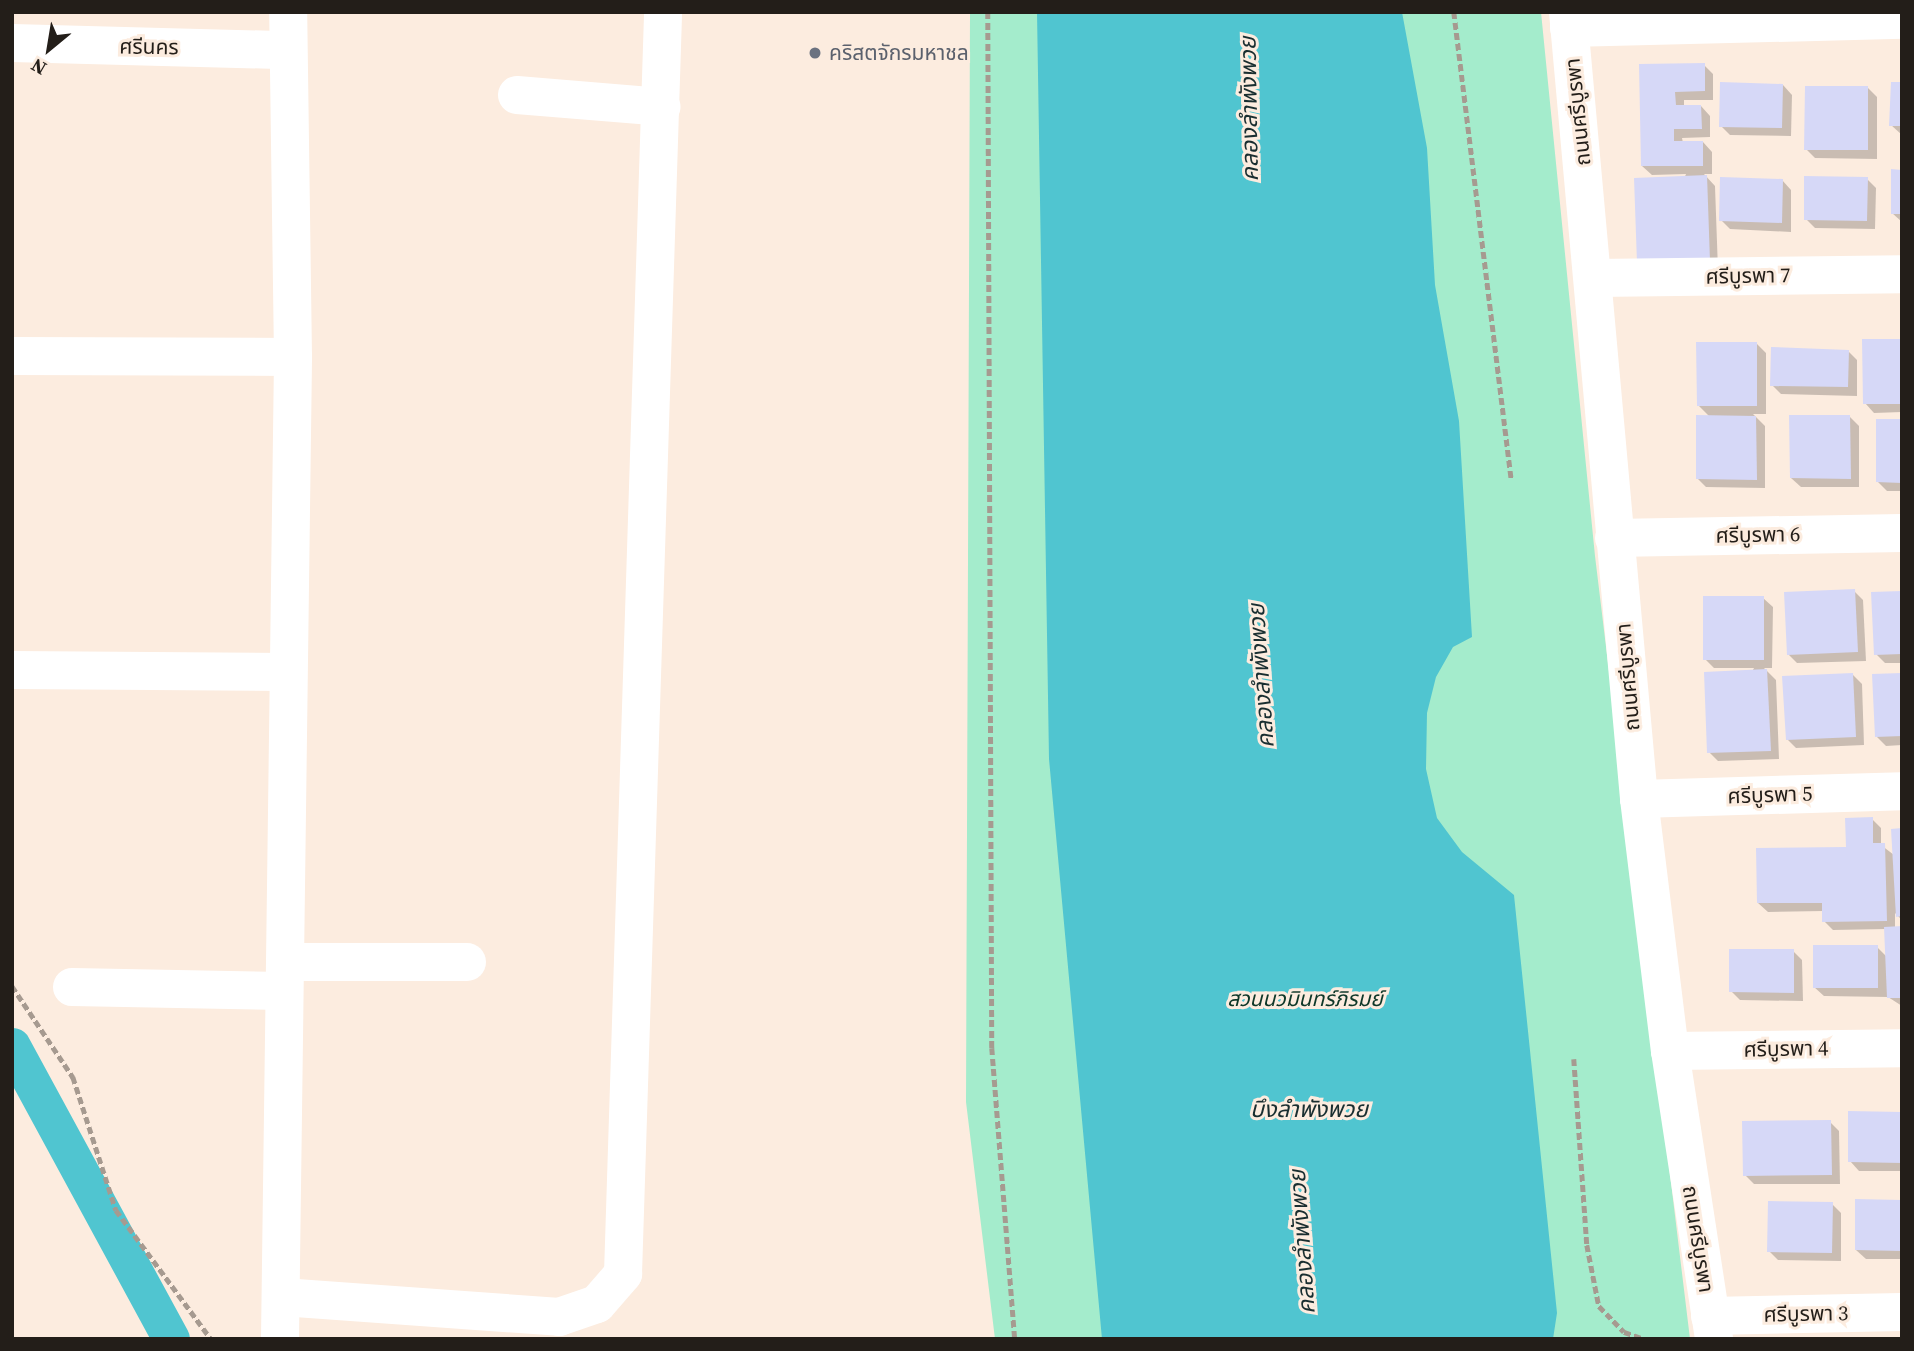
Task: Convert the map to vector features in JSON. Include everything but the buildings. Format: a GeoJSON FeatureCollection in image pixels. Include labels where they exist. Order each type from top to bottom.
{"type":"FeatureCollection","features":[{"type":"Feature","properties":{"kind":"street"},"geometry":{"type":"LineString","coordinates":[[280,1339],[293,357],[286,50],[288,12]]}},
{"type":"Feature","properties":{"kind":"street"},"geometry":{"type":"LineString","coordinates":[[282,1297],[559,1317],[597,1304],[623,1274],[663,12]]}},
{"type":"Feature","properties":{"kind":"street"},"geometry":{"type":"LineString","coordinates":[[1568,20],[1902,20]]}},
{"type":"Feature","properties":{"kind":"street","name":"ถนนศรีบูรพา"},"geometry":{"type":"LineString","coordinates":[[1568,20],[1595,278],[1614,538],[1639,799],[1670,1051],[1712,1328]]}},
{"type":"Feature","properties":{"kind":"street","name":"ศรีนคร"},"geometry":{"type":"LineString","coordinates":[[12,43],[286,50]]}},
{"type":"Feature","properties":{"kind":"street"},"geometry":{"type":"LineString","coordinates":[[517,96],[662,107]]}},
{"type":"Feature","properties":{"kind":"street","name":"ศรีบูรพา 7"},"geometry":{"type":"LineString","coordinates":[[1595,278],[1902,274]]}},
{"type":"Feature","properties":{"kind":"street"},"geometry":{"type":"LineString","coordinates":[[12,356],[293,357]]}},
{"type":"Feature","properties":{"kind":"street","name":"ศรีบูรพา 6"},"geometry":{"type":"LineString","coordinates":[[1614,538],[1902,533]]}},
{"type":"Feature","properties":{"kind":"street"},"geometry":{"type":"LineString","coordinates":[[12,670],[288,672]]}},
{"type":"Feature","properties":{"kind":"street","name":"ศรีบูรพา 5"},"geometry":{"type":"LineString","coordinates":[[1639,799],[1902,791]]}},
{"type":"Feature","properties":{"kind":"street"},"geometry":{"type":"LineString","coordinates":[[72,987],[284,976],[467,962]]}},
{"type":"Feature","properties":{"kind":"street","name":"ศรีบูรพา 4"},"geometry":{"type":"LineString","coordinates":[[1670,1051],[1902,1048]]}},
{"type":"Feature","properties":{"kind":"street","name":"ศรีบูรพา 3"},"geometry":{"type":"LineString","coordinates":[[1712,1328],[1902,1312]]}},
{"type":"Feature","properties":{"kind":"path"},"geometry":{"type":"LineString","coordinates":[[988,12],[992,1048],[1015,1339]]}},
{"type":"Feature","properties":{"kind":"path"},"geometry":{"type":"LineString","coordinates":[[1454,12],[1511,479]]}},
{"type":"Feature","properties":{"kind":"path"},"geometry":{"type":"LineString","coordinates":[[12,986],[73,1077],[116,1210],[211,1339]]}},
{"type":"Feature","properties":{"kind":"path"},"geometry":{"type":"LineString","coordinates":[[1574,1059],[1587,1245],[1599,1306],[1624,1332],[1644,1339]]}},
{"type":"Feature","properties":{"kind":"green space","name":"บึงลำพังพวย"},"geometry":{"type":"Polygon","coordinates":[[[970,12],[1541,12],[1595,556],[1690,1339],[995,1339],[966,1102],[970,12]]]}},
{"type":"Feature","properties":{"kind":"water","name":"บึงลำพังพวย"},"geometry":{"type":"Polygon","coordinates":[[[1037,12],[1402,12],[1427,148],[1435,285],[1459,421],[1472,637],[1453,647],[1436,677],[1427,713],[1426,769],[1437,818],[1462,852],[1514,895],[1557,1313],[1553,1339],[1102,1339],[1049,759],[1037,12]]]}},
{"type":"Feature","properties":{"kind":"waterway"},"geometry":{"type":"LineString","coordinates":[[12,1046],[171,1339]]}},
{"type":"Feature","properties":{"kind":"place","name":"คริสตจักรมหาชล"},"geometry":{"type":"Point","coordinates":[815,53]}},
{"type":"Feature","properties":{"kind":"water label","name":"คลองลำพังพวย"},"geometry":{"type":"Point","coordinates":[1249,109]}},
{"type":"Feature","properties":{"kind":"water label","name":"คลองลำพังพวย"},"geometry":{"type":"Point","coordinates":[1261,676]}},
{"type":"Feature","properties":{"kind":"water label","name":"คลองลำพังพวย"},"geometry":{"type":"Point","coordinates":[1302,1242]}},
{"type":"Feature","properties":{"kind":"park label","name":"สวนนวมินทร์ภิรมย์"},"geometry":{"type":"Point","coordinates":[1305,999]}}]}
